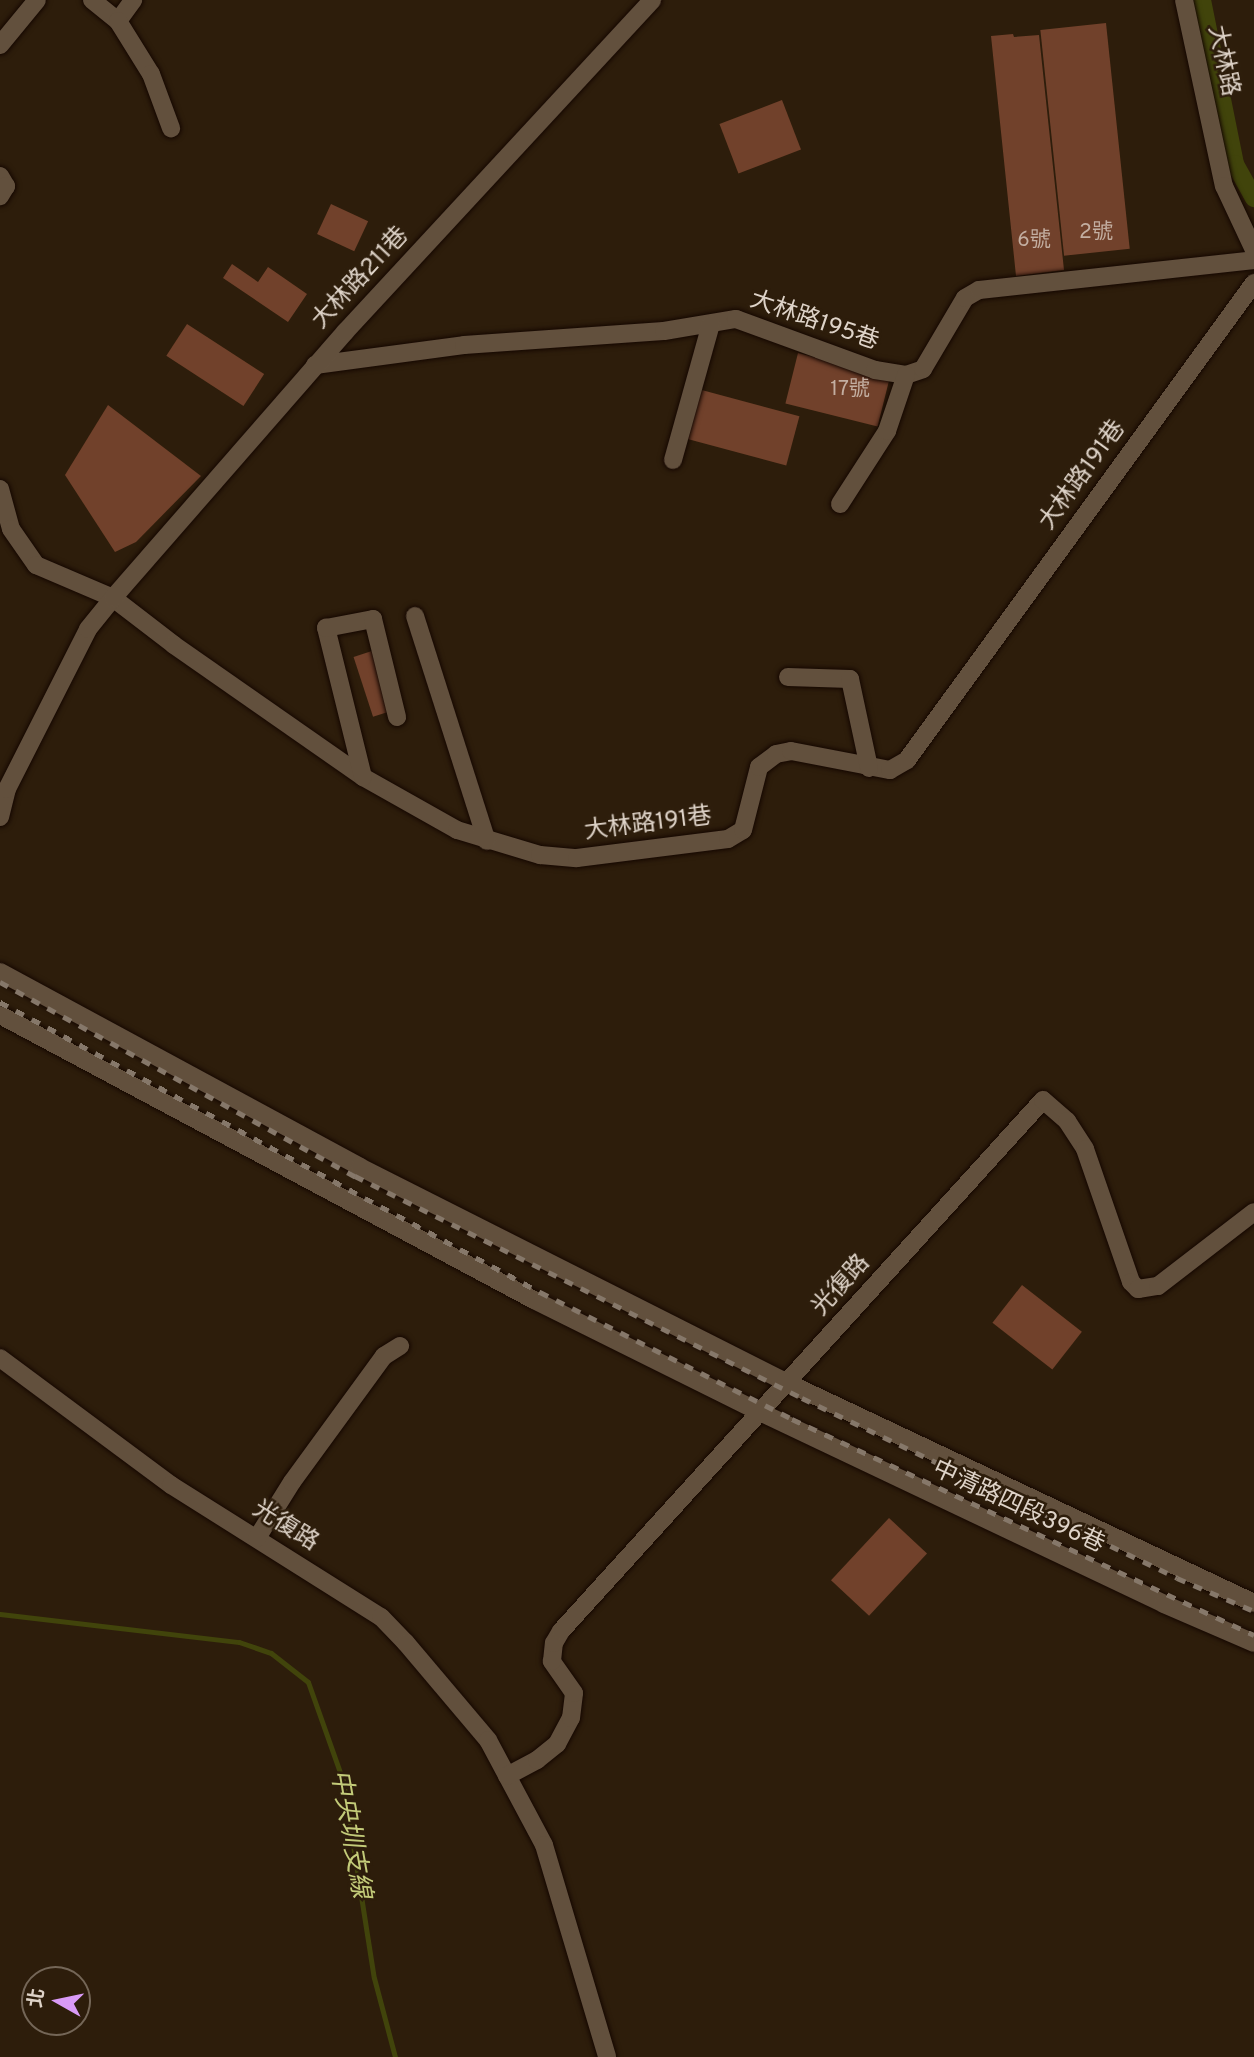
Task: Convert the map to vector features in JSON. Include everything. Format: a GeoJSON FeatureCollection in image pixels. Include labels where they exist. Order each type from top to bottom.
{"type":"FeatureCollection","features":[{"type":"Feature","properties":{"kind":"street"},"geometry":{"type":"LineString","coordinates":[[0,45],[37,0]]}},
{"type":"Feature","properties":{"kind":"street"},"geometry":{"type":"LineString","coordinates":[[92,0],[118,21],[152,75],[170,128]]}},
{"type":"Feature","properties":{"kind":"street"},"geometry":{"type":"LineString","coordinates":[[118,21],[133,0]]}},
{"type":"Feature","properties":{"kind":"street","name":"大林路211巷"},"geometry":{"type":"LineString","coordinates":[[0,817],[7,789],[88,629],[315,365],[652,0]]}},
{"type":"Feature","properties":{"kind":"street","name":"大林路"},"geometry":{"type":"LineString","coordinates":[[1184,0],[1224,186],[1254,250]]}},
{"type":"Feature","properties":{"kind":"street"},"geometry":{"type":"LineString","coordinates":[[0,176],[6,186],[0,196]]}},
{"type":"Feature","properties":{"kind":"street"},"geometry":{"type":"LineString","coordinates":[[840,504],[887,431],[906,375],[923,369],[965,298],[979,290],[1254,260]]}},
{"type":"Feature","properties":{"kind":"street","name":"大林路191巷"},"geometry":{"type":"LineString","coordinates":[[0,489],[11,529],[36,565],[113,598],[174,645],[363,777],[457,830],[540,855],[577,858],[728,839],[743,830],[759,767],[776,754],[791,751],[890,770],[907,761],[1254,284]]}},
{"type":"Feature","properties":{"kind":"street","name":"大林路195巷"},"geometry":{"type":"LineString","coordinates":[[315,365],[464,345],[664,331],[736,319],[875,370],[906,375]]}},
{"type":"Feature","properties":{"kind":"street"},"geometry":{"type":"LineString","coordinates":[[673,460],[711,324]]}},
{"type":"Feature","properties":{"kind":"street"},"geometry":{"type":"LineString","coordinates":[[415,616],[487,841]]}},
{"type":"Feature","properties":{"kind":"street"},"geometry":{"type":"LineString","coordinates":[[363,777],[326,628],[373,618],[397,717]]}},
{"type":"Feature","properties":{"kind":"street"},"geometry":{"type":"LineString","coordinates":[[788,677],[850,679],[869,768]]}},
{"type":"Feature","properties":{"kind":"street","name":"中清路四段396巷"},"geometry":{"type":"LineString","coordinates":[[0,972],[360,1167],[788,1383],[1254,1603]]}},
{"type":"Feature","properties":{"kind":"street","name":"中清路四段396巷"},"geometry":{"type":"LineString","coordinates":[[0,1015],[522,1294],[762,1413],[1164,1604],[1254,1643]]}},
{"type":"Feature","properties":{"kind":"street","name":"光復路"},"geometry":{"type":"LineString","coordinates":[[507,1776],[537,1760],[558,1744],[571,1718],[574,1693],[552,1661],[554,1643],[561,1631],[762,1413],[1043,1100],[1068,1121],[1085,1149],[1131,1282],[1138,1289],[1158,1286],[1254,1212]]}},
{"type":"Feature","properties":{"kind":"street"},"geometry":{"type":"LineString","coordinates":[[257,1538],[292,1482],[384,1356],[400,1346]]}},
{"type":"Feature","properties":{"kind":"street","name":"光復路"},"geometry":{"type":"LineString","coordinates":[[0,1358],[171,1485],[382,1617],[488,1740],[544,1844],[607,2057]]}},
{"type":"Feature","properties":{"kind":"building"},"geometry":{"type":"Polygon","coordinates":[[[1106,23],[1130,249],[1064,256],[1040,30],[1106,23]]]}},
{"type":"Feature","properties":{"kind":"building"},"geometry":{"type":"Polygon","coordinates":[[[1013,34],[1014,37],[1039,35],[1064,270],[1016,276],[991,36],[1013,34]]]}},
{"type":"Feature","properties":{"kind":"building"},"geometry":{"type":"Polygon","coordinates":[[[782,100],[801,149],[738,173],[719,124],[782,100]]]}},
{"type":"Feature","properties":{"kind":"building"},"geometry":{"type":"Polygon","coordinates":[[[331,204],[368,221],[354,251],[317,234],[331,204]]]}},
{"type":"Feature","properties":{"kind":"building"},"geometry":{"type":"Polygon","coordinates":[[[232,264],[258,282],[268,267],[307,294],[288,322],[223,278],[232,264]]]}},
{"type":"Feature","properties":{"kind":"building"},"geometry":{"type":"Polygon","coordinates":[[[187,324],[264,374],[243,406],[166,356],[187,324]]]}},
{"type":"Feature","properties":{"kind":"building"},"geometry":{"type":"Polygon","coordinates":[[[798,353],[890,376],[878,426],[785,403],[798,353]]]}},
{"type":"Feature","properties":{"kind":"building"},"geometry":{"type":"Polygon","coordinates":[[[698,389],[799,416],[786,465],[685,438],[698,389]]]}},
{"type":"Feature","properties":{"kind":"building"},"geometry":{"type":"Polygon","coordinates":[[[108,405],[201,476],[136,542],[115,552],[65,475],[108,405]]]}},
{"type":"Feature","properties":{"kind":"building"},"geometry":{"type":"Polygon","coordinates":[[[384,647],[403,707],[373,717],[354,657],[384,647]]]}},
{"type":"Feature","properties":{"kind":"building"},"geometry":{"type":"Polygon","coordinates":[[[1022,1285],[1082,1332],[1052,1370],[992,1323],[1022,1285]]]}},
{"type":"Feature","properties":{"kind":"building"},"geometry":{"type":"Polygon","coordinates":[[[889,1518],[927,1553],[869,1616],[831,1580],[889,1518]]]}},
{"type":"Feature","properties":{"kind":"waterway"},"geometry":{"type":"LineString","coordinates":[[1202,0],[1235,164],[1254,198]]}},
{"type":"Feature","properties":{"kind":"waterway","name":"中央圳支線"},"geometry":{"type":"LineString","coordinates":[[0,1614],[239,1642],[271,1653],[308,1682],[343,1781],[374,1978],[395,2057]]}},
{"type":"Feature","properties":{"kind":"railway"},"geometry":{"type":"LineString","coordinates":[[0,982],[355,1176],[802,1398],[1177,1578],[1254,1611]]}},
{"type":"Feature","properties":{"kind":"railway"},"geometry":{"type":"LineString","coordinates":[[0,1002],[540,1292],[792,1419],[1254,1635]]}}]}
